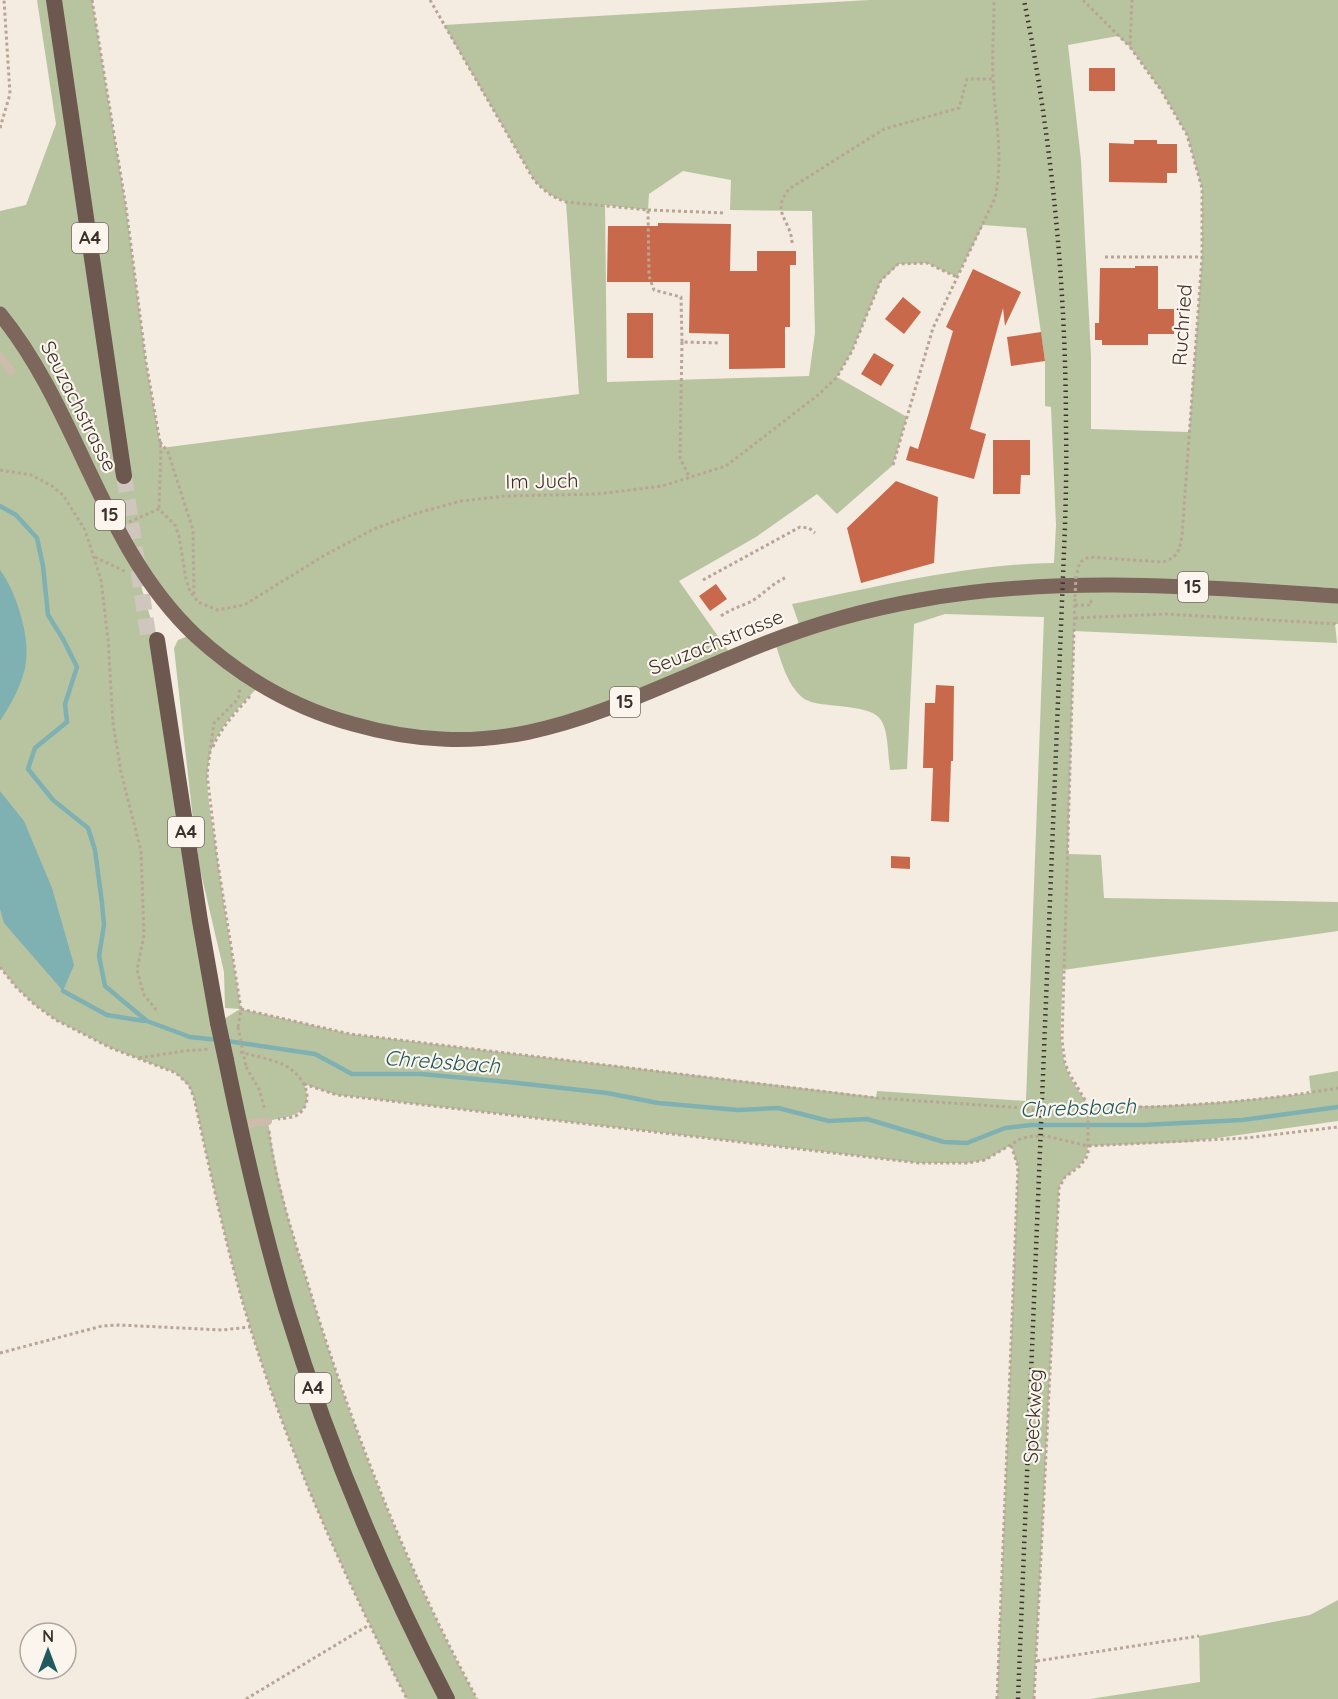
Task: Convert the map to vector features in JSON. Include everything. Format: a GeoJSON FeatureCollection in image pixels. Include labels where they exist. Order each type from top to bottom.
{"type":"FeatureCollection","features":[{"type":"Feature","properties":{"kind":"highway","name":"A4"},"geometry":{"type":"LineString","coordinates":[[54,0],[129,475],[63,0]]}},
{"type":"Feature","properties":{"kind":"highway","name":"A4"},"geometry":{"type":"LineString","coordinates":[[153,641],[200,921],[214,1023],[240,1168],[261,1249],[305,1393],[342,1492],[368,1554],[438,1699]]}},
{"type":"Feature","properties":{"kind":"highway","name":"A4"},"geometry":{"type":"LineString","coordinates":[[221,1060],[286,1308],[328,1430],[350,1489],[389,1580],[447,1699]]}},
{"type":"Feature","properties":{"kind":"main road","name":"Seuzachstrasse"},"geometry":{"type":"LineString","coordinates":[[0,314],[34,361],[54,395],[116,528],[145,575],[173,611],[224,660],[260,685],[329,717],[372,730],[439,739],[497,738],[536,732],[584,718],[774,640],[851,615],[918,600],[978,591],[1048,585],[1146,585],[1338,596]]}},
{"type":"Feature","properties":{"kind":"lane"},"geometry":{"type":"LineString","coordinates":[[0,356],[11,371]]}},
{"type":"Feature","properties":{"kind":"lane"},"geometry":{"type":"LineString","coordinates":[[239,1125],[268,1121]]}},
{"type":"Feature","properties":{"kind":"path"},"geometry":{"type":"LineString","coordinates":[[0,128],[10,94],[4,0]]}},
{"type":"Feature","properties":{"kind":"path"},"geometry":{"type":"LineString","coordinates":[[93,0],[126,207],[146,362],[159,441],[159,509],[175,525],[186,579],[194,596]]}},
{"type":"Feature","properties":{"kind":"path"},"geometry":{"type":"LineString","coordinates":[[430,0],[534,180],[553,198],[566,202],[648,210],[726,213]]}},
{"type":"Feature","properties":{"kind":"path"},"geometry":{"type":"LineString","coordinates":[[893,465],[933,328],[995,198],[999,175],[999,143],[993,79],[994,0]]}},
{"type":"Feature","properties":{"kind":"path","name":"Ruchried"},"geometry":{"type":"LineString","coordinates":[[1075,605],[1076,576],[1080,562],[1089,557],[1162,562],[1170,560],[1180,551],[1202,257],[1202,188],[1187,135],[1161,90],[1130,47],[1083,0]]}},
{"type":"Feature","properties":{"kind":"path"},"geometry":{"type":"LineString","coordinates":[[1130,47],[1132,0]]}},
{"type":"Feature","properties":{"kind":"path"},"geometry":{"type":"LineString","coordinates":[[792,243],[791,231],[782,215],[782,198],[789,189],[884,129],[959,108],[967,79],[993,79]]}},
{"type":"Feature","properties":{"kind":"path"},"geometry":{"type":"LineString","coordinates":[[648,210],[649,276],[654,290],[681,297],[680,458],[690,478]]}},
{"type":"Feature","properties":{"kind":"path"},"geometry":{"type":"LineString","coordinates":[[1104,257],[1202,257]]}},
{"type":"Feature","properties":{"kind":"path","name":"Im Juch"},"geometry":{"type":"LineString","coordinates":[[194,596],[198,602],[218,610],[244,605],[325,555],[374,529],[414,514],[461,501],[505,496],[597,494],[662,486],[726,466],[818,395],[837,377],[852,351],[880,280],[898,264],[927,263],[957,277]]}},
{"type":"Feature","properties":{"kind":"path"},"geometry":{"type":"LineString","coordinates":[[682,342],[720,343]]}},
{"type":"Feature","properties":{"kind":"path"},"geometry":{"type":"LineString","coordinates":[[159,441],[168,453],[193,530],[194,596]]}},
{"type":"Feature","properties":{"kind":"path"},"geometry":{"type":"LineString","coordinates":[[0,470],[31,475],[52,486],[63,495],[85,530],[101,580],[108,639],[113,723],[119,762],[141,851],[144,935],[138,970],[144,995],[158,1012]]}},
{"type":"Feature","properties":{"kind":"path"},"geometry":{"type":"LineString","coordinates":[[116,528],[159,509]]}},
{"type":"Feature","properties":{"kind":"path"},"geometry":{"type":"LineString","coordinates":[[703,580],[800,527],[809,528],[815,533]]}},
{"type":"Feature","properties":{"kind":"path"},"geometry":{"type":"LineString","coordinates":[[94,556],[127,573]]}},
{"type":"Feature","properties":{"kind":"path"},"geometry":{"type":"LineString","coordinates":[[721,616],[749,602],[785,578]]}},
{"type":"Feature","properties":{"kind":"path"},"geometry":{"type":"LineString","coordinates":[[1088,1146],[1088,1105],[1065,1063],[1062,1040],[1075,605],[1091,605],[1091,601]]}},
{"type":"Feature","properties":{"kind":"path"},"geometry":{"type":"LineString","coordinates":[[1075,618],[1166,614],[1338,624]]}},
{"type":"Feature","properties":{"kind":"path"},"geometry":{"type":"LineString","coordinates":[[236,684],[239,690],[238,699],[214,723],[207,774],[208,797],[241,1009],[238,1027],[246,1067],[259,1089],[268,1121],[273,1155],[304,1271],[343,1393],[423,1590],[477,1699]]}},
{"type":"Feature","properties":{"kind":"path"},"geometry":{"type":"LineString","coordinates":[[210,754],[216,738],[227,722],[260,685]]}},
{"type":"Feature","properties":{"kind":"path"},"geometry":{"type":"LineString","coordinates":[[0,967],[35,1005],[56,1020],[111,1048],[176,1073],[189,1086],[194,1098],[226,1238],[250,1327],[292,1447],[316,1508],[369,1626],[407,1699]]}},
{"type":"Feature","properties":{"kind":"path"},"geometry":{"type":"LineString","coordinates":[[241,1009],[350,1034],[877,1098],[1024,1108],[1036,1112],[1052,1112],[1088,1105],[1150,1107],[1232,1102],[1338,1088]]}},
{"type":"Feature","properties":{"kind":"path"},"geometry":{"type":"LineString","coordinates":[[268,1121],[294,1117],[300,1112],[307,1098],[304,1083],[337,1095],[919,1162],[967,1163],[985,1160],[1022,1138],[1046,1136],[1088,1146],[1246,1138],[1338,1127]]}},
{"type":"Feature","properties":{"kind":"path"},"geometry":{"type":"LineString","coordinates":[[997,1699],[1018,1167],[1011,1144]]}},
{"type":"Feature","properties":{"kind":"path","name":"Speckweg"},"geometry":{"type":"LineString","coordinates":[[1034,1699],[1059,1188],[1065,1177],[1084,1162],[1088,1155],[1088,1146]]}},
{"type":"Feature","properties":{"kind":"path"},"geometry":{"type":"LineString","coordinates":[[0,1353],[102,1326],[222,1330],[250,1327]]}},
{"type":"Feature","properties":{"kind":"path"},"geometry":{"type":"LineString","coordinates":[[246,1699],[369,1626]]}},
{"type":"Feature","properties":{"kind":"path"},"geometry":{"type":"LineString","coordinates":[[1037,1661],[1199,1636]]}},
{"type":"Feature","properties":{"kind":"green space"},"geometry":{"type":"Polygon","coordinates":[[[37,0],[92,0],[126,207],[146,362],[161,448],[579,394],[566,202],[548,193],[534,180],[444,25],[869,0],[1338,0],[1338,624],[1335,624],[1337,643],[1074,631],[1068,854],[1101,855],[1104,898],[1338,902],[1338,931],[1063,970],[1061,1030],[1067,1070],[1088,1105],[1172,1105],[1311,1093],[1309,1076],[1338,1071],[1338,1121],[1189,1142],[1088,1146],[1084,1160],[1062,1181],[1059,1188],[1034,1699],[997,1699],[1018,1167],[1011,1145],[985,1160],[967,1163],[919,1163],[337,1095],[304,1084],[307,1095],[303,1108],[292,1116],[268,1121],[292,1232],[328,1349],[384,1502],[428,1602],[477,1699],[407,1699],[341,1563],[283,1423],[250,1327],[234,1270],[194,1098],[189,1086],[176,1073],[111,1048],[56,1020],[35,1005],[0,967],[0,211],[26,205],[56,124],[37,0]],[[1118,36],[1068,45],[1081,160],[1091,356],[1091,429],[1189,432],[1202,257],[1202,188],[1187,135],[1161,90],[1130,47],[1118,36]],[[683,171],[649,194],[648,210],[605,205],[607,382],[809,376],[815,333],[812,211],[730,210],[731,180],[683,171]],[[983,225],[957,277],[927,263],[899,264],[881,281],[852,351],[837,377],[907,417],[893,465],[837,514],[817,494],[756,537],[679,581],[732,656],[524,734],[372,730],[260,685],[218,735],[210,755],[207,776],[241,1009],[350,1034],[876,1097],[877,1091],[1026,1101],[1044,617],[945,614],[914,624],[907,769],[890,770],[884,726],[880,718],[873,713],[816,703],[803,698],[788,679],[774,640],[801,630],[792,604],[955,572],[1021,564],[1054,563],[1056,525],[1051,407],[1045,406],[1045,361],[1026,228],[983,225]],[[133,559],[157,640],[219,1022],[240,1009],[225,1008],[224,972],[200,869],[193,820],[174,648],[178,640],[193,634],[133,559]]]}},
{"type":"Feature","properties":{"kind":"green space"},"geometry":{"type":"Polygon","coordinates":[[[1338,1600],[1338,1699],[1090,1699],[1200,1682],[1199,1636],[1310,1615],[1338,1600]]]}},
{"type":"Feature","properties":{"kind":"water"},"geometry":{"type":"Polygon","coordinates":[[[0,570],[16,601],[24,627],[27,651],[19,686],[0,721],[0,570]]]}},
{"type":"Feature","properties":{"kind":"water"},"geometry":{"type":"Polygon","coordinates":[[[0,791],[24,821],[52,888],[74,965],[63,991],[4,923],[0,909],[0,791]]]}},
{"type":"Feature","properties":{"kind":"building"},"geometry":{"type":"Polygon","coordinates":[[[1089,68],[1115,68],[1115,91],[1089,91],[1089,68]]]}},
{"type":"Feature","properties":{"kind":"building"},"geometry":{"type":"Polygon","coordinates":[[[1134,140],[1157,140],[1157,144],[1177,144],[1177,173],[1167,173],[1167,183],[1109,182],[1109,143],[1134,144],[1134,140]]]}},
{"type":"Feature","properties":{"kind":"building"},"geometry":{"type":"Polygon","coordinates":[[[658,223],[731,224],[730,271],[757,271],[757,251],[796,251],[796,265],[790,265],[790,327],[785,327],[785,368],[729,369],[729,334],[689,333],[690,282],[607,282],[608,226],[658,226],[658,223]]]}},
{"type":"Feature","properties":{"kind":"building"},"geometry":{"type":"Polygon","coordinates":[[[1135,266],[1158,266],[1158,309],[1174,309],[1174,334],[1148,334],[1148,345],[1102,345],[1102,340],[1095,340],[1095,323],[1099,323],[1100,268],[1135,268],[1135,266]]]}},
{"type":"Feature","properties":{"kind":"building"},"geometry":{"type":"Polygon","coordinates":[[[973,269],[1021,292],[1005,326],[1003,308],[970,429],[986,434],[974,479],[906,460],[910,446],[918,449],[953,331],[946,327],[973,269]]]}},
{"type":"Feature","properties":{"kind":"building"},"geometry":{"type":"Polygon","coordinates":[[[903,297],[921,312],[904,334],[885,319],[903,297]]]}},
{"type":"Feature","properties":{"kind":"building"},"geometry":{"type":"Polygon","coordinates":[[[627,313],[653,313],[653,358],[627,358],[627,313]]]}},
{"type":"Feature","properties":{"kind":"building"},"geometry":{"type":"Polygon","coordinates":[[[1041,332],[1045,361],[1011,366],[1007,337],[1041,332]]]}},
{"type":"Feature","properties":{"kind":"building"},"geometry":{"type":"Polygon","coordinates":[[[874,353],[894,365],[881,386],[861,374],[874,353]]]}},
{"type":"Feature","properties":{"kind":"building"},"geometry":{"type":"Polygon","coordinates":[[[993,440],[1030,440],[1030,475],[1021,475],[1020,494],[993,494],[993,440]]]}},
{"type":"Feature","properties":{"kind":"building"},"geometry":{"type":"Polygon","coordinates":[[[896,481],[938,497],[934,563],[861,583],[847,528],[896,481]]]}},
{"type":"Feature","properties":{"kind":"building"},"geometry":{"type":"Polygon","coordinates":[[[716,584],[727,599],[710,611],[699,596],[716,584]]]}},
{"type":"Feature","properties":{"kind":"building"},"geometry":{"type":"Polygon","coordinates":[[[936,685],[954,686],[949,822],[931,821],[933,768],[923,768],[925,703],[935,703],[936,685]]]}},
{"type":"Feature","properties":{"kind":"building"},"geometry":{"type":"Polygon","coordinates":[[[891,856],[910,857],[910,869],[891,868],[891,856]]]}},
{"type":"Feature","properties":{"kind":"waterway","name":"Chrebsbach"},"geometry":{"type":"LineString","coordinates":[[0,506],[16,515],[37,538],[43,566],[48,615],[77,667],[65,704],[67,722],[35,748],[28,769],[53,800],[88,828],[95,850],[102,903],[104,925],[99,956],[105,986],[147,1021],[190,1037],[219,1040]]}},
{"type":"Feature","properties":{"kind":"waterway"},"geometry":{"type":"LineString","coordinates":[[63,991],[107,1015],[144,1021]]}},
{"type":"Feature","properties":{"kind":"waterway","name":"Chrebsbach"},"geometry":{"type":"LineString","coordinates":[[227,1041],[315,1054],[352,1074],[421,1074],[607,1093],[658,1103],[738,1110],[778,1108],[829,1121],[867,1119],[944,1142],[967,1143],[1005,1128],[1031,1125],[1143,1125],[1242,1120],[1338,1107]]}},
{"type":"Feature","properties":{"kind":"tunnel"},"geometry":{"type":"LineString","coordinates":[[124,476],[149,641]]}},
{"type":"Feature","properties":{"kind":"railway"},"geometry":{"type":"LineString","coordinates":[[1018,1699],[1066,467],[1063,322],[1056,214],[1042,106],[1024,0]]}}]}
